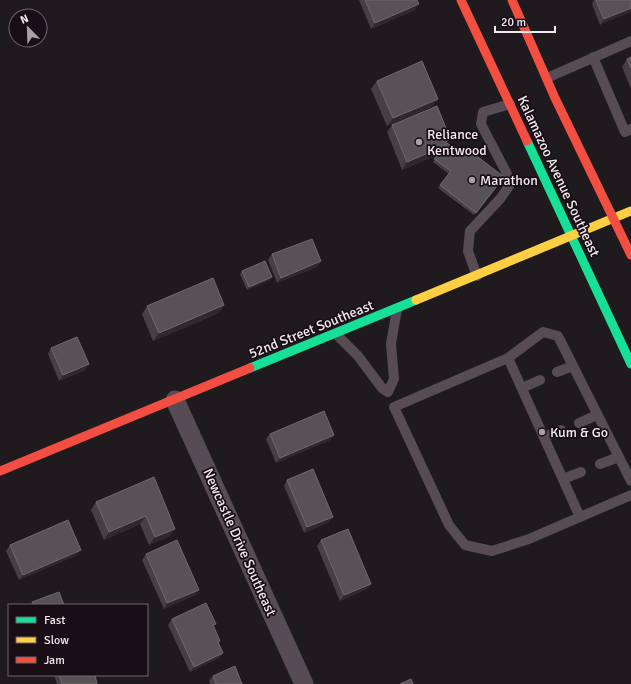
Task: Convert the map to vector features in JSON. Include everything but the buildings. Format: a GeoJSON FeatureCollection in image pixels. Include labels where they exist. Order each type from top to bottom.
{"type":"FeatureCollection","features":[{"type":"Feature","properties":{"kind":"main road","name":"Kalamazoo Avenue Southeast"},"geometry":{"type":"LineString","coordinates":[[462,0],[631,364]]}},
{"type":"Feature","properties":{"kind":"main road"},"geometry":{"type":"LineString","coordinates":[[512,0],[546,78],[631,255]]}},
{"type":"Feature","properties":{"kind":"main road","name":"52nd Street Southeast"},"geometry":{"type":"LineString","coordinates":[[0,471],[397,309],[631,211]]}},
{"type":"Feature","properties":{"kind":"main road"},"geometry":{"type":"LineString","coordinates":[[622,345],[631,351]]}},
{"type":"Feature","properties":{"kind":"street","name":"Newcastle Drive Southeast"},"geometry":{"type":"LineString","coordinates":[[176,400],[304,684]]}},
{"type":"Feature","properties":{"kind":"lane"},"geometry":{"type":"LineString","coordinates":[[546,78],[631,41]]}},
{"type":"Feature","properties":{"kind":"lane"},"geometry":{"type":"LineString","coordinates":[[593,57],[625,132],[631,129]]}},
{"type":"Feature","properties":{"kind":"lane"},"geometry":{"type":"LineString","coordinates":[[477,276],[468,251],[470,231],[500,200],[509,186],[507,174],[481,124],[483,112],[510,104]]}},
{"type":"Feature","properties":{"kind":"lane"},"geometry":{"type":"LineString","coordinates":[[388,392],[394,379],[391,344],[397,309]]}},
{"type":"Feature","properties":{"kind":"lane"},"geometry":{"type":"LineString","coordinates":[[394,407],[508,358],[543,332],[558,336],[631,481]]}},
{"type":"Feature","properties":{"kind":"lane"},"geometry":{"type":"LineString","coordinates":[[336,334],[358,356],[382,388],[388,392],[449,525],[465,545],[492,551],[529,539],[631,495]]}},
{"type":"Feature","properties":{"kind":"lane"},"geometry":{"type":"LineString","coordinates":[[508,358],[580,517]]}},
{"type":"Feature","properties":{"kind":"lane"},"geometry":{"type":"LineString","coordinates":[[557,372],[573,366]]}},
{"type":"Feature","properties":{"kind":"lane"},"geometry":{"type":"LineString","coordinates":[[522,388],[540,380]]}},
{"type":"Feature","properties":{"kind":"lane"},"geometry":{"type":"LineString","coordinates":[[579,423],[598,415]]}},
{"type":"Feature","properties":{"kind":"lane"},"geometry":{"type":"LineString","coordinates":[[544,437],[561,430]]}},
{"type":"Feature","properties":{"kind":"lane"},"geometry":{"type":"LineString","coordinates":[[600,464],[619,457]]}},
{"type":"Feature","properties":{"kind":"lane"},"geometry":{"type":"LineString","coordinates":[[563,479],[581,472]]}},
{"type":"Feature","properties":{"kind":"traffic: fast"},"geometry":{"type":"LineString","coordinates":[[527,141],[631,364]]}},
{"type":"Feature","properties":{"kind":"traffic: fast"},"geometry":{"type":"LineString","coordinates":[[250,368],[416,300]]}},
{"type":"Feature","properties":{"kind":"traffic: slow"},"geometry":{"type":"LineString","coordinates":[[416,300],[631,211]]}},
{"type":"Feature","properties":{"kind":"traffic: jam"},"geometry":{"type":"LineString","coordinates":[[461,0],[527,141]]}},
{"type":"Feature","properties":{"kind":"traffic: jam"},"geometry":{"type":"LineString","coordinates":[[512,0],[555,98],[631,255]]}},
{"type":"Feature","properties":{"kind":"traffic: jam"},"geometry":{"type":"LineString","coordinates":[[0,471],[250,368]]}},
{"type":"Feature","properties":{"kind":"place","name":"Reliance Kentwood"},"geometry":{"type":"Point","coordinates":[419,142]}},
{"type":"Feature","properties":{"kind":"place","name":"Marathon"},"geometry":{"type":"Point","coordinates":[472,180]}},
{"type":"Feature","properties":{"kind":"place","name":"Kum & Go"},"geometry":{"type":"Point","coordinates":[542,432]}}]}
